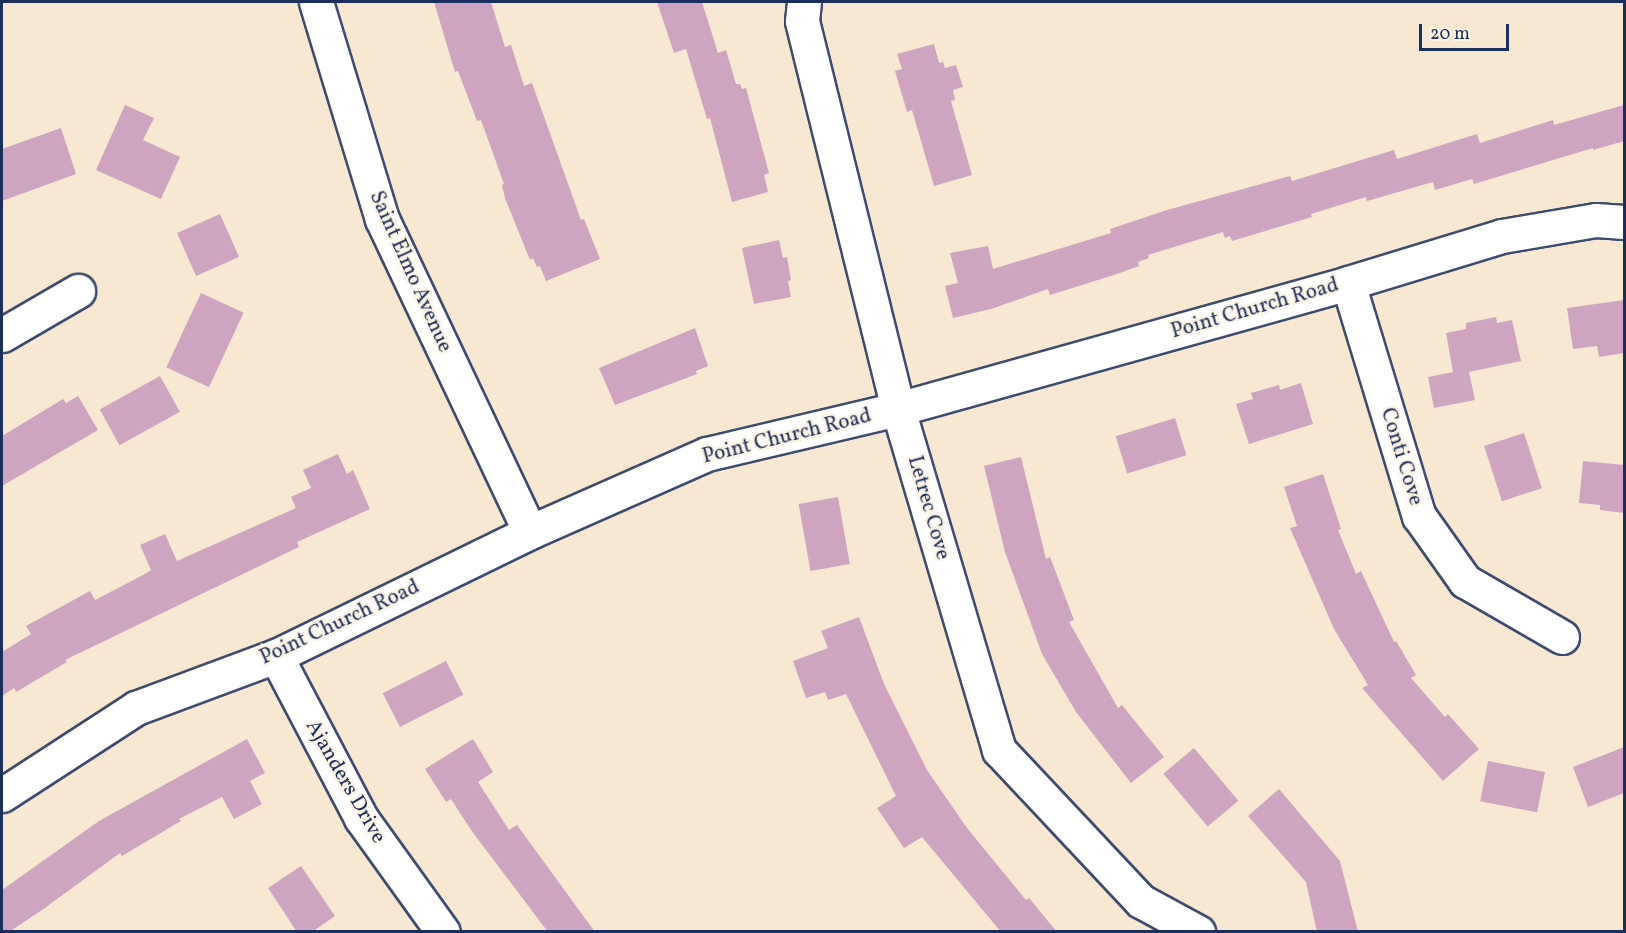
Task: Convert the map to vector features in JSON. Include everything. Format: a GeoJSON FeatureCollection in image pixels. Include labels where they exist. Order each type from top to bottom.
{"type":"FeatureCollection","features":[{"type":"Feature","properties":{"kind":"street","name":"Saint Elmo Avenue"},"geometry":{"type":"LineString","coordinates":[[316,2],[382,219],[530,532]]}},
{"type":"Feature","properties":{"kind":"street","name":"Letrec Cove"},"geometry":{"type":"LineString","coordinates":[[804,2],[802,21],[898,409],[999,750],[1141,901],[1198,932]]}},
{"type":"Feature","properties":{"kind":"street","name":"Point Church Road"},"geometry":{"type":"LineString","coordinates":[[2,795],[136,708],[276,656],[530,532],[707,454],[898,409],[1348,283],[1502,236],[1596,220],[1624,222]]}},
{"type":"Feature","properties":{"kind":"street","name":"Conti Cove"},"geometry":{"type":"LineString","coordinates":[[1348,283],[1419,516],[1466,581],[1562,638]]}},
{"type":"Feature","properties":{"kind":"street"},"geometry":{"type":"LineString","coordinates":[[2,335],[78,291]]}},
{"type":"Feature","properties":{"kind":"street","name":"Ajanders Drive"},"geometry":{"type":"LineString","coordinates":[[276,656],[361,818],[443,932]]}},
{"type":"Feature","properties":{"kind":"building"},"geometry":{"type":"Polygon","coordinates":[[[434,2],[491,2],[505,47],[511,45],[524,86],[532,83],[581,220],[584,219],[600,259],[546,281],[540,266],[537,267],[533,258],[530,260],[505,198],[502,185],[504,184],[481,120],[477,121],[458,71],[455,72],[434,2]]]}},
{"type":"Feature","properties":{"kind":"building"},"geometry":{"type":"Polygon","coordinates":[[[657,2],[702,2],[718,53],[726,50],[736,84],[740,84],[742,89],[746,88],[769,173],[764,175],[768,192],[732,202],[710,118],[707,119],[686,49],[674,53],[657,2]]]}},
{"type":"Feature","properties":{"kind":"building"},"geometry":{"type":"Polygon","coordinates":[[[934,44],[939,63],[943,62],[945,68],[956,65],[963,87],[953,90],[955,100],[951,101],[972,175],[934,186],[912,110],[907,112],[895,71],[902,69],[897,54],[934,44]]]}},
{"type":"Feature","properties":{"kind":"building"},"geometry":{"type":"Polygon","coordinates":[[[125,105],[154,118],[143,140],[180,157],[161,199],[96,170],[125,105]]]}},
{"type":"Feature","properties":{"kind":"building"},"geometry":{"type":"Polygon","coordinates":[[[1624,105],[1624,141],[1593,150],[1593,148],[1474,184],[1472,179],[1435,190],[1433,182],[1367,201],[1366,197],[1311,214],[1312,217],[1232,241],[1230,236],[1225,238],[1223,232],[1148,255],[1149,258],[1138,262],[1139,266],[1114,275],[1050,295],[1048,289],[991,309],[953,318],[945,286],[958,283],[950,253],[988,246],[993,269],[1111,233],[1110,229],[1167,210],[1290,176],[1292,181],[1394,150],[1397,159],[1477,134],[1480,143],[1553,120],[1554,125],[1624,105]]]}},
{"type":"Feature","properties":{"kind":"building"},"geometry":{"type":"Polygon","coordinates":[[[61,128],[76,174],[2,201],[2,149],[61,128]]]}},
{"type":"Feature","properties":{"kind":"building"},"geometry":{"type":"Polygon","coordinates":[[[220,214],[239,257],[196,276],[177,233],[220,214]]]}},
{"type":"Feature","properties":{"kind":"building"},"geometry":{"type":"Polygon","coordinates":[[[779,240],[783,258],[787,257],[791,297],[754,304],[742,248],[779,240]]]}},
{"type":"Feature","properties":{"kind":"building"},"geometry":{"type":"Polygon","coordinates":[[[201,293],[244,313],[209,387],[166,367],[201,293]]]}},
{"type":"Feature","properties":{"kind":"building"},"geometry":{"type":"Polygon","coordinates":[[[1624,300],[1624,353],[1599,357],[1597,346],[1573,349],[1567,308],[1624,300]]]}},
{"type":"Feature","properties":{"kind":"building"},"geometry":{"type":"Polygon","coordinates":[[[1496,317],[1497,323],[1512,320],[1521,361],[1469,372],[1475,400],[1434,408],[1428,377],[1453,372],[1446,333],[1466,329],[1466,323],[1496,317]]]}},
{"type":"Feature","properties":{"kind":"building"},"geometry":{"type":"Polygon","coordinates":[[[695,328],[708,366],[696,371],[697,374],[615,405],[599,368],[695,328]]]}},
{"type":"Feature","properties":{"kind":"building"},"geometry":{"type":"Polygon","coordinates":[[[160,376],[180,412],[120,445],[100,409],[160,376]]]}},
{"type":"Feature","properties":{"kind":"building"},"geometry":{"type":"Polygon","coordinates":[[[1301,383],[1313,424],[1249,444],[1236,404],[1253,399],[1251,393],[1279,385],[1280,390],[1301,383]]]}},
{"type":"Feature","properties":{"kind":"building"},"geometry":{"type":"Polygon","coordinates":[[[78,396],[98,430],[2,486],[2,436],[63,399],[66,403],[78,396]]]}},
{"type":"Feature","properties":{"kind":"building"},"geometry":{"type":"Polygon","coordinates":[[[1175,418],[1186,455],[1127,473],[1116,436],[1175,418]]]}},
{"type":"Feature","properties":{"kind":"building"},"geometry":{"type":"Polygon","coordinates":[[[1524,433],[1542,488],[1502,501],[1484,446],[1524,433]]]}},
{"type":"Feature","properties":{"kind":"building"},"geometry":{"type":"Polygon","coordinates":[[[338,454],[347,474],[353,470],[370,509],[297,542],[299,547],[65,660],[67,662],[16,692],[14,688],[2,696],[2,652],[31,634],[26,626],[90,591],[95,600],[145,574],[151,570],[140,545],[165,534],[177,561],[296,508],[291,497],[311,488],[303,470],[338,454]]]}},
{"type":"Feature","properties":{"kind":"building"},"geometry":{"type":"Polygon","coordinates":[[[1021,457],[1046,559],[1050,557],[1074,620],[1069,622],[1118,708],[1122,705],[1164,757],[1131,783],[1076,712],[1042,654],[1005,552],[984,466],[1021,457]]]}},
{"type":"Feature","properties":{"kind":"building"},"geometry":{"type":"Polygon","coordinates":[[[1583,461],[1624,465],[1624,513],[1600,510],[1600,505],[1579,503],[1583,461]]]}},
{"type":"Feature","properties":{"kind":"building"},"geometry":{"type":"Polygon","coordinates":[[[1323,474],[1341,529],[1338,530],[1356,574],[1361,571],[1394,642],[1396,641],[1416,675],[1411,678],[1445,717],[1448,714],[1479,749],[1443,781],[1362,688],[1368,685],[1334,629],[1290,528],[1297,526],[1284,487],[1323,474]]]}},
{"type":"Feature","properties":{"kind":"building"},"geometry":{"type":"Polygon","coordinates":[[[838,497],[850,564],[810,571],[799,504],[838,497]]]}},
{"type":"Feature","properties":{"kind":"building"},"geometry":{"type":"Polygon","coordinates":[[[859,617],[884,684],[927,770],[967,828],[1026,900],[1029,898],[1057,932],[1001,932],[922,837],[904,848],[877,808],[896,796],[846,694],[828,700],[825,692],[806,698],[793,661],[828,648],[821,631],[859,617]]]}},
{"type":"Feature","properties":{"kind":"building"},"geometry":{"type":"Polygon","coordinates":[[[446,661],[463,695],[400,727],[383,693],[446,661]]]}},
{"type":"Feature","properties":{"kind":"building"},"geometry":{"type":"Polygon","coordinates":[[[247,739],[265,773],[250,781],[262,804],[234,819],[222,797],[179,819],[181,821],[122,856],[120,853],[42,910],[9,932],[2,932],[2,890],[99,821],[247,739]]]}},
{"type":"Feature","properties":{"kind":"building"},"geometry":{"type":"Polygon","coordinates":[[[473,739],[493,772],[478,782],[509,830],[517,825],[595,932],[548,932],[471,830],[451,799],[446,802],[425,769],[473,739]]]}},
{"type":"Feature","properties":{"kind":"building"},"geometry":{"type":"Polygon","coordinates":[[[1624,747],[1624,793],[1588,807],[1573,767],[1624,747]]]}},
{"type":"Feature","properties":{"kind":"building"},"geometry":{"type":"Polygon","coordinates":[[[1194,748],[1238,801],[1208,827],[1163,774],[1194,748]]]}},
{"type":"Feature","properties":{"kind":"building"},"geometry":{"type":"Polygon","coordinates":[[[1488,761],[1545,772],[1537,812],[1480,801],[1488,761]]]}},
{"type":"Feature","properties":{"kind":"building"},"geometry":{"type":"Polygon","coordinates":[[[1279,789],[1340,861],[1358,932],[1317,932],[1306,882],[1248,816],[1279,789]]]}},
{"type":"Feature","properties":{"kind":"building"},"geometry":{"type":"Polygon","coordinates":[[[301,866],[335,916],[312,932],[297,932],[268,888],[301,866]]]}}]}
